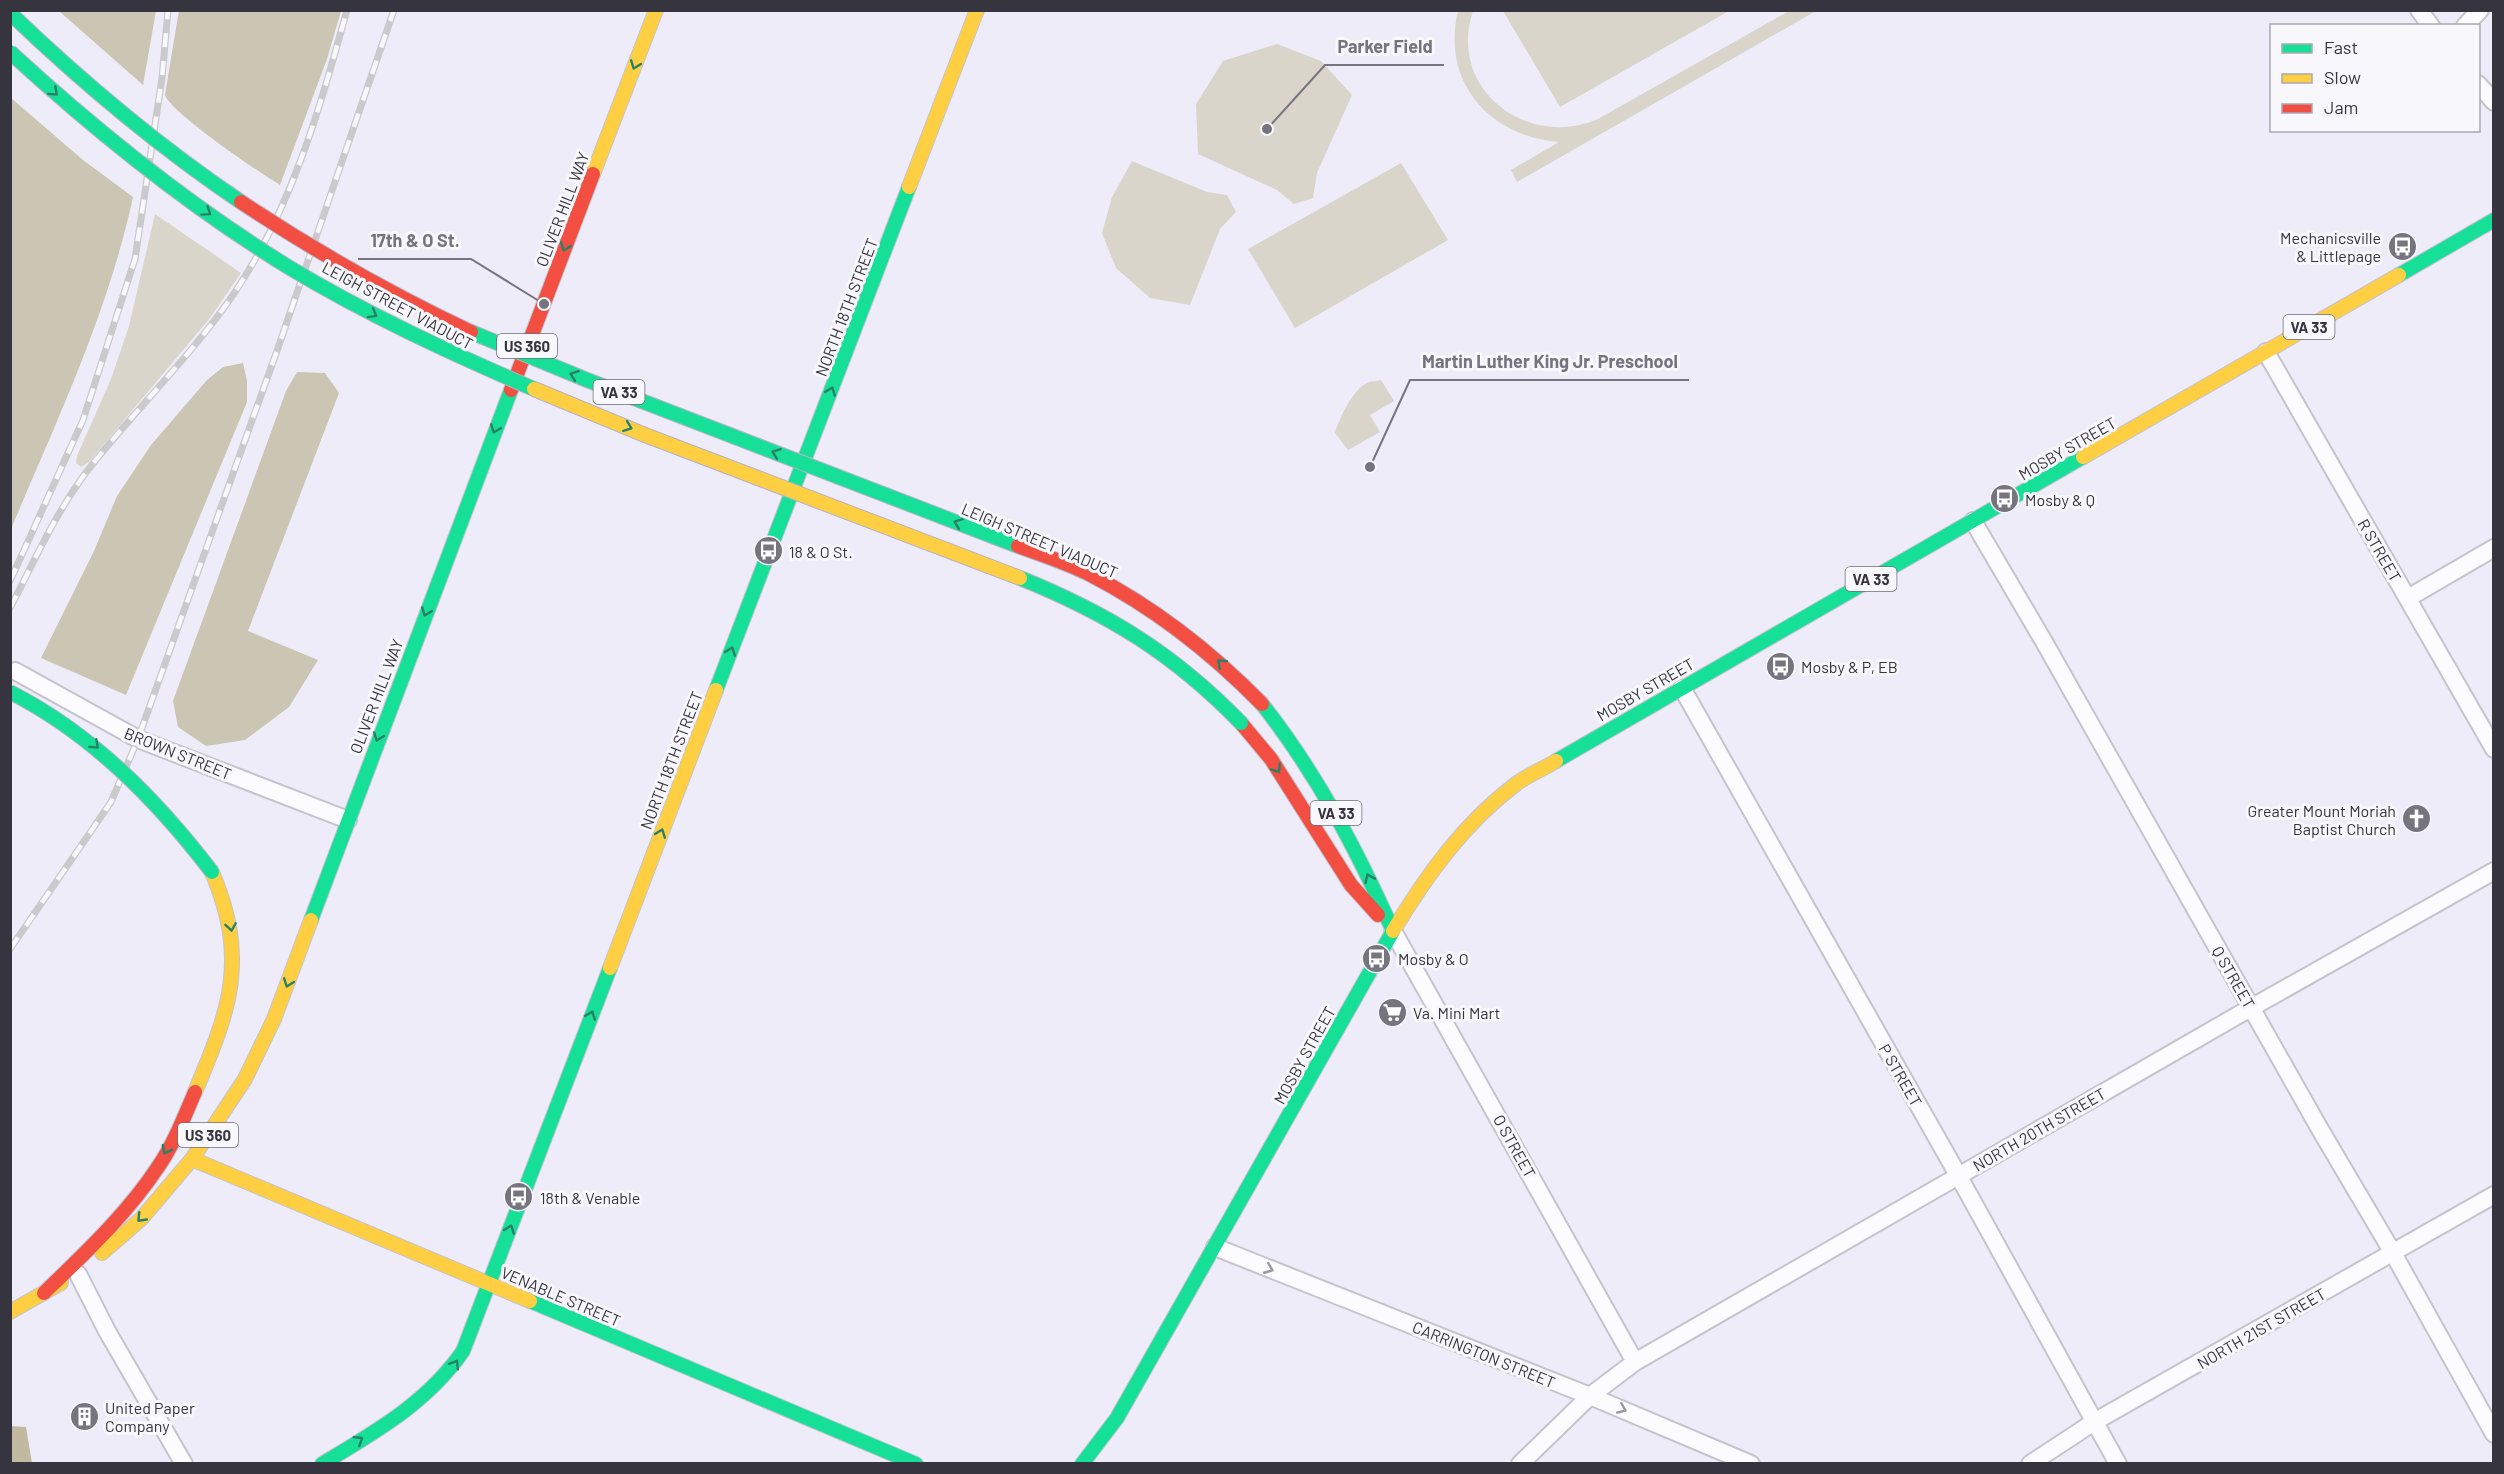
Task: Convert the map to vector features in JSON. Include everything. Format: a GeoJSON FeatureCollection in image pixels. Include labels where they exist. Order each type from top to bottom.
{"type":"FeatureCollection","features":[{"type":"Feature","properties":{"kind":"main road","name":"OLIVER HILL WAY"},"geometry":{"type":"LineString","coordinates":[[10,1312],[78,1274],[141,1219],[192,1160],[245,1079],[274,1019],[656,10]]}},
{"type":"Feature","properties":{"kind":"main road","name":"NORTH 18TH STREET"},"geometry":{"type":"LineString","coordinates":[[322,1464],[422,1401],[451,1371],[463,1351],[977,10]]}},
{"type":"Feature","properties":{"kind":"main road","name":"LEIGH STREET VIADUCT"},"geometry":{"type":"LineString","coordinates":[[10,14],[114,107],[219,186],[272,222],[386,289],[442,318],[554,367],[1089,574],[1176,627],[1224,666],[1262,704],[1300,753],[1328,798],[1363,864],[1393,931]]}},
{"type":"Feature","properties":{"kind":"main road","name":"LEIGH STREET VIADUCT"},"geometry":{"type":"LineString","coordinates":[[10,52],[64,102],[176,190],[277,258],[390,324],[539,393],[1072,599],[1132,631],[1177,662],[1202,683],[1241,723],[1276,768],[1351,885],[1393,931]]}},
{"type":"Feature","properties":{"kind":"main road","name":"MOSBY STREET"},"geometry":{"type":"LineString","coordinates":[[1082,1464],[1117,1418],[1413,898],[1445,852],[1466,828],[1497,799],[1549,763],[2493,220]]}},
{"type":"Feature","properties":{"kind":"main road"},"geometry":{"type":"LineString","coordinates":[[10,692],[49,711],[93,742],[187,840],[212,872],[224,896],[232,926],[235,961],[228,1005],[213,1049],[183,1119],[153,1174],[107,1231],[44,1293]]}},
{"type":"Feature","properties":{"kind":"main road","name":"VENABLE STREET"},"geometry":{"type":"LineString","coordinates":[[192,1160],[916,1464]]}},
{"type":"Feature","properties":{"kind":"street"},"geometry":{"type":"LineString","coordinates":[[2419,10],[2430,24]]}},
{"type":"Feature","properties":{"kind":"street"},"geometry":{"type":"LineString","coordinates":[[2468,24],[2480,10]]}},
{"type":"Feature","properties":{"kind":"street"},"geometry":{"type":"LineString","coordinates":[[2480,86],[2493,102]]}},
{"type":"Feature","properties":{"kind":"street","name":"R STREET"},"geometry":{"type":"LineString","coordinates":[[2266,352],[2493,749]]}},
{"type":"Feature","properties":{"kind":"street","name":"Q STREET"},"geometry":{"type":"LineString","coordinates":[[1973,521],[2393,1252],[2493,1434]]}},
{"type":"Feature","properties":{"kind":"street"},"geometry":{"type":"LineString","coordinates":[[2408,598],[2493,548]]}},
{"type":"Feature","properties":{"kind":"street","name":"BROWN STREET"},"geometry":{"type":"LineString","coordinates":[[15,671],[138,739],[348,820]]}},
{"type":"Feature","properties":{"kind":"street","name":"P STREET"},"geometry":{"type":"LineString","coordinates":[[1682,688],[1958,1175],[2118,1464]]}},
{"type":"Feature","properties":{"kind":"street","name":"NORTH 20TH STREET"},"geometry":{"type":"LineString","coordinates":[[1590,1396],[1635,1362],[2251,1007],[2493,871]]}},
{"type":"Feature","properties":{"kind":"street","name":"O STREET"},"geometry":{"type":"LineString","coordinates":[[1393,931],[1635,1362]]}},
{"type":"Feature","properties":{"kind":"street","name":"NORTH 21ST STREET"},"geometry":{"type":"LineString","coordinates":[[2030,1464],[2048,1457],[2094,1422],[2493,1195]]}},
{"type":"Feature","properties":{"kind":"street","name":"CARRINGTON STREET"},"geometry":{"type":"LineString","coordinates":[[1215,1247],[1590,1396],[1747,1463]]}},
{"type":"Feature","properties":{"kind":"street"},"geometry":{"type":"LineString","coordinates":[[78,1274],[107,1331],[184,1464]]}},
{"type":"Feature","properties":{"kind":"street"},"geometry":{"type":"LineString","coordinates":[[1520,1464],[1590,1396]]}},
{"type":"Feature","properties":{"kind":"shaded area"},"geometry":{"type":"Polygon","coordinates":[[[179,10],[341,11],[327,59],[280,185],[199,128],[171,104],[165,95],[179,10]]]}},
{"type":"Feature","properties":{"kind":"shaded area"},"geometry":{"type":"Polygon","coordinates":[[[59,11],[156,11],[143,85],[59,11]]]}},
{"type":"Feature","properties":{"kind":"shaded area"},"geometry":{"type":"Polygon","coordinates":[[[1458,11],[1473,11],[1468,39],[1471,65],[1482,87],[1499,106],[1520,119],[1544,126],[1571,126],[1598,119],[1789,11],[1816,11],[1517,182],[1511,170],[1559,142],[1534,138],[1511,129],[1492,117],[1476,101],[1464,82],[1457,61],[1455,37],[1458,11]]]}},
{"type":"Feature","properties":{"kind":"shaded area"},"geometry":{"type":"Polygon","coordinates":[[[1503,11],[1729,11],[1560,107],[1503,11]]]}},
{"type":"Feature","properties":{"kind":"shaded area"},"geometry":{"type":"Polygon","coordinates":[[[1277,44],[1321,61],[1352,95],[1317,173],[1313,198],[1294,204],[1277,190],[1198,154],[1196,104],[1223,61],[1277,44]]]}},
{"type":"Feature","properties":{"kind":"shaded area"},"geometry":{"type":"Polygon","coordinates":[[[11,98],[83,160],[133,197],[96,324],[11,529],[11,98]]]}},
{"type":"Feature","properties":{"kind":"shaded area"},"geometry":{"type":"Polygon","coordinates":[[[1132,161],[1207,192],[1227,195],[1236,212],[1220,229],[1190,305],[1150,298],[1116,268],[1102,233],[1112,197],[1132,161]]]}},
{"type":"Feature","properties":{"kind":"shaded area"},"geometry":{"type":"Polygon","coordinates":[[[1401,163],[1448,240],[1295,328],[1248,249],[1401,163]]]}},
{"type":"Feature","properties":{"kind":"shaded area"},"geometry":{"type":"Polygon","coordinates":[[[155,214],[241,273],[210,318],[89,462],[81,467],[76,463],[77,456],[111,379],[129,326],[155,214]]]}},
{"type":"Feature","properties":{"kind":"shaded area"},"geometry":{"type":"Polygon","coordinates":[[[243,363],[247,381],[247,402],[126,695],[41,658],[94,551],[117,496],[151,445],[207,380],[223,367],[243,363]]]}},
{"type":"Feature","properties":{"kind":"shaded area"},"geometry":{"type":"Polygon","coordinates":[[[297,372],[325,373],[339,393],[248,631],[318,660],[289,707],[245,740],[206,746],[178,727],[173,701],[286,391],[297,372]]]}},
{"type":"Feature","properties":{"kind":"shaded area"},"geometry":{"type":"Polygon","coordinates":[[[1381,380],[1394,401],[1370,415],[1380,432],[1348,450],[1335,433],[1343,413],[1362,386],[1381,380]]]}},
{"type":"Feature","properties":{"kind":"shaded area"},"geometry":{"type":"Polygon","coordinates":[[[10,1426],[26,1427],[32,1463],[11,1463],[10,1426]]]}},
{"type":"Feature","properties":{"kind":"railway"},"geometry":{"type":"LineString","coordinates":[[10,581],[83,420],[135,259],[162,78],[168,10]]}},
{"type":"Feature","properties":{"kind":"railway"},"geometry":{"type":"LineString","coordinates":[[10,608],[47,535],[79,482],[200,339],[254,262],[272,228],[302,158],[347,10]]}},
{"type":"Feature","properties":{"kind":"railway"},"geometry":{"type":"LineString","coordinates":[[10,949],[111,802],[138,739],[278,348],[394,10]]}},
{"type":"Feature","properties":{"kind":"traffic: fast"},"geometry":{"type":"LineString","coordinates":[[10,13],[121,112],[180,159],[241,202]]}},
{"type":"Feature","properties":{"kind":"traffic: fast"},"geometry":{"type":"LineString","coordinates":[[10,52],[76,111],[145,167],[180,194],[290,268],[380,317],[534,389]]}},
{"type":"Feature","properties":{"kind":"traffic: fast"},"geometry":{"type":"LineString","coordinates":[[716,690],[909,187]]}},
{"type":"Feature","properties":{"kind":"traffic: fast"},"geometry":{"type":"LineString","coordinates":[[2399,275],[2494,220]]}},
{"type":"Feature","properties":{"kind":"traffic: fast"},"geometry":{"type":"LineString","coordinates":[[471,332],[587,380],[1018,546]]}},
{"type":"Feature","properties":{"kind":"traffic: fast"},"geometry":{"type":"LineString","coordinates":[[311,920],[511,390]]}},
{"type":"Feature","properties":{"kind":"traffic: fast"},"geometry":{"type":"LineString","coordinates":[[1556,761],[2083,457]]}},
{"type":"Feature","properties":{"kind":"traffic: fast"},"geometry":{"type":"LineString","coordinates":[[1020,578],[1083,606],[1139,638],[1191,676],[1241,723]]}},
{"type":"Feature","properties":{"kind":"traffic: fast"},"geometry":{"type":"LineString","coordinates":[[10,692],[68,728],[121,770],[168,819],[212,872]]}},
{"type":"Feature","properties":{"kind":"traffic: fast"},"geometry":{"type":"LineString","coordinates":[[1262,704],[1301,758],[1335,813],[1393,931]]}},
{"type":"Feature","properties":{"kind":"traffic: fast"},"geometry":{"type":"LineString","coordinates":[[1082,1464],[1117,1418],[1393,931]]}},
{"type":"Feature","properties":{"kind":"traffic: fast"},"geometry":{"type":"LineString","coordinates":[[322,1464],[380,1428],[417,1401],[449,1369],[463,1351],[610,968]]}},
{"type":"Feature","properties":{"kind":"traffic: fast"},"geometry":{"type":"LineString","coordinates":[[530,1301],[916,1464]]}},
{"type":"Feature","properties":{"kind":"traffic: slow"},"geometry":{"type":"LineString","coordinates":[[593,174],[656,10]]}},
{"type":"Feature","properties":{"kind":"traffic: slow"},"geometry":{"type":"LineString","coordinates":[[909,187],[977,10]]}},
{"type":"Feature","properties":{"kind":"traffic: slow"},"geometry":{"type":"LineString","coordinates":[[2083,457],[2399,275]]}},
{"type":"Feature","properties":{"kind":"traffic: slow"},"geometry":{"type":"LineString","coordinates":[[534,389],[645,435],[1020,578]]}},
{"type":"Feature","properties":{"kind":"traffic: slow"},"geometry":{"type":"LineString","coordinates":[[610,968],[716,690]]}},
{"type":"Feature","properties":{"kind":"traffic: slow"},"geometry":{"type":"LineString","coordinates":[[1393,931],[1447,852],[1479,816],[1516,784],[1556,761]]}},
{"type":"Feature","properties":{"kind":"traffic: slow"},"geometry":{"type":"LineString","coordinates":[[195,1092],[218,1035],[226,1009],[230,984],[232,958],[230,932],[212,872]]}},
{"type":"Feature","properties":{"kind":"traffic: slow"},"geometry":{"type":"LineString","coordinates":[[102,1253],[141,1219],[192,1159],[245,1079],[274,1019],[311,920]]}},
{"type":"Feature","properties":{"kind":"traffic: slow"},"geometry":{"type":"LineString","coordinates":[[192,1159],[530,1301]]}},
{"type":"Feature","properties":{"kind":"traffic: slow"},"geometry":{"type":"LineString","coordinates":[[10,1312],[61,1283]]}},
{"type":"Feature","properties":{"kind":"traffic: jam"},"geometry":{"type":"LineString","coordinates":[[511,390],[593,174]]}},
{"type":"Feature","properties":{"kind":"traffic: jam"},"geometry":{"type":"LineString","coordinates":[[241,202],[354,271],[471,332]]}},
{"type":"Feature","properties":{"kind":"traffic: jam"},"geometry":{"type":"LineString","coordinates":[[1018,546],[1082,571],[1138,602],[1203,649],[1262,704]]}},
{"type":"Feature","properties":{"kind":"traffic: jam"},"geometry":{"type":"LineString","coordinates":[[1241,723],[1271,759],[1351,885],[1378,915]]}},
{"type":"Feature","properties":{"kind":"traffic: jam"},"geometry":{"type":"LineString","coordinates":[[44,1293],[104,1233],[146,1184],[169,1149],[195,1092]]}},
{"type":"Feature","properties":{"kind":"place","name":"Parker Field"},"geometry":{"type":"Point","coordinates":[1267,129]}},
{"type":"Feature","properties":{"kind":"place","name":"Mechanicsville & Littlepage"},"geometry":{"type":"Point","coordinates":[2402,246]}},
{"type":"Feature","properties":{"kind":"place","name":"17th & O St."},"geometry":{"type":"Point","coordinates":[544,304]}},
{"type":"Feature","properties":{"kind":"place","name":"Martin Luther King Jr. Preschool"},"geometry":{"type":"Point","coordinates":[1370,467]}},
{"type":"Feature","properties":{"kind":"place","name":"Mosby & Q"},"geometry":{"type":"Point","coordinates":[2004,499]}},
{"type":"Feature","properties":{"kind":"place","name":"18 & O St."},"geometry":{"type":"Point","coordinates":[768,551]}},
{"type":"Feature","properties":{"kind":"place","name":"Mosby & P, EB"},"geometry":{"type":"Point","coordinates":[1780,666]}},
{"type":"Feature","properties":{"kind":"place","name":"Greater Mount Moriah Baptist Church"},"geometry":{"type":"Point","coordinates":[2417,819]}},
{"type":"Feature","properties":{"kind":"place","name":"Mosby & O"},"geometry":{"type":"Point","coordinates":[1377,958]}},
{"type":"Feature","properties":{"kind":"place","name":"Va. Mini Mart"},"geometry":{"type":"Point","coordinates":[1392,1012]}},
{"type":"Feature","properties":{"kind":"place","name":"18th & Venable"},"geometry":{"type":"Point","coordinates":[519,1197]}},
{"type":"Feature","properties":{"kind":"place","name":"United Paper Company"},"geometry":{"type":"Point","coordinates":[84,1416]}}]}
